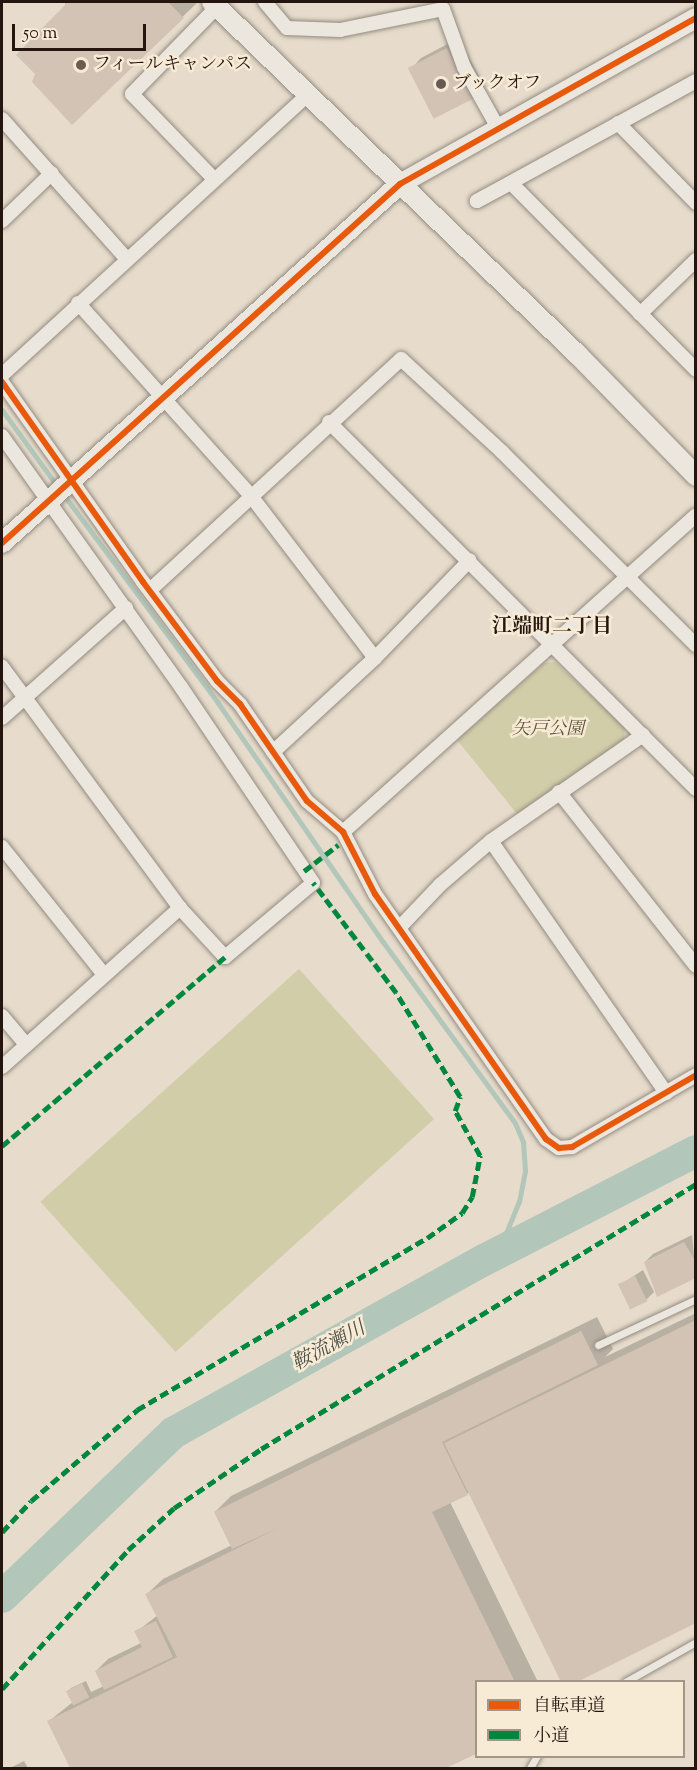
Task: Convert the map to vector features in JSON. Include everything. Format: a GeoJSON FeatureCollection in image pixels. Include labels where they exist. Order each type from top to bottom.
{"type":"FeatureCollection","features":[{"type":"Feature","properties":{"kind":"street"},"geometry":{"type":"LineString","coordinates":[[265,2],[286,28],[308,29],[340,30],[443,9],[464,67],[497,126]]}},
{"type":"Feature","properties":{"kind":"street"},"geometry":{"type":"LineString","coordinates":[[214,179],[132,94],[214,4],[578,355],[696,476]]}},
{"type":"Feature","properties":{"kind":"street"},"geometry":{"type":"LineString","coordinates":[[2,543],[400,184],[497,126],[694,24]]}},
{"type":"Feature","properties":{"kind":"street"},"geometry":{"type":"LineString","coordinates":[[696,81],[477,201],[511,183],[696,370]]}},
{"type":"Feature","properties":{"kind":"street"},"geometry":{"type":"LineString","coordinates":[[2,375],[126,258],[309,94]]}},
{"type":"Feature","properties":{"kind":"street"},"geometry":{"type":"LineString","coordinates":[[2,118],[126,258]]}},
{"type":"Feature","properties":{"kind":"street"},"geometry":{"type":"LineString","coordinates":[[618,123],[696,203]]}},
{"type":"Feature","properties":{"kind":"street"},"geometry":{"type":"LineString","coordinates":[[2,221],[52,173]]}},
{"type":"Feature","properties":{"kind":"street"},"geometry":{"type":"LineString","coordinates":[[640,314],[696,260]]}},
{"type":"Feature","properties":{"kind":"street"},"geometry":{"type":"LineString","coordinates":[[78,303],[251,496],[375,658]]}},
{"type":"Feature","properties":{"kind":"street"},"geometry":{"type":"LineString","coordinates":[[150,590],[401,359],[502,452],[625,578],[696,645]]}},
{"type":"Feature","properties":{"kind":"street"},"geometry":{"type":"LineString","coordinates":[[2,381],[70,480],[273,752],[306,801],[343,832],[375,894],[546,1139],[559,1148],[572,1147],[696,1075]]}},
{"type":"Feature","properties":{"kind":"street"},"geometry":{"type":"LineString","coordinates":[[329,423],[552,641],[696,789]]}},
{"type":"Feature","properties":{"kind":"street"},"geometry":{"type":"LineString","coordinates":[[2,436],[126,608],[313,883],[225,957],[180,908],[26,696],[2,667]]}},
{"type":"Feature","properties":{"kind":"street"},"geometry":{"type":"LineString","coordinates":[[343,832],[552,641],[696,514]]}},
{"type":"Feature","properties":{"kind":"street"},"geometry":{"type":"LineString","coordinates":[[273,752],[375,658],[470,560]]}},
{"type":"Feature","properties":{"kind":"street"},"geometry":{"type":"LineString","coordinates":[[2,718],[126,608]]}},
{"type":"Feature","properties":{"kind":"street"},"geometry":{"type":"LineString","coordinates":[[400,927],[440,885],[491,841],[643,735]]}},
{"type":"Feature","properties":{"kind":"street"},"geometry":{"type":"LineString","coordinates":[[559,792],[696,966]]}},
{"type":"Feature","properties":{"kind":"street"},"geometry":{"type":"LineString","coordinates":[[491,841],[666,1093]]}},
{"type":"Feature","properties":{"kind":"street"},"geometry":{"type":"LineString","coordinates":[[2,847],[104,975]]}},
{"type":"Feature","properties":{"kind":"street"},"geometry":{"type":"LineString","coordinates":[[2,1067],[180,908]]}},
{"type":"Feature","properties":{"kind":"street"},"geometry":{"type":"LineString","coordinates":[[2,1016],[26,1045]]}},
{"type":"Feature","properties":{"kind":"lane"},"geometry":{"type":"LineString","coordinates":[[598,1345],[696,1299]]}},
{"type":"Feature","properties":{"kind":"lane"},"geometry":{"type":"LineString","coordinates":[[629,1680],[696,1642]]}},
{"type":"Feature","properties":{"kind":"green space","name":"矢戸公園"},"geometry":{"type":"Polygon","coordinates":[[[555,662],[625,727],[624,741],[517,814],[457,740],[544,663],[555,662]]]}},
{"type":"Feature","properties":{"kind":"green space"},"geometry":{"type":"Polygon","coordinates":[[[299,969],[434,1119],[176,1352],[40,1202],[299,969]]]}},
{"type":"Feature","properties":{"kind":"building","name":"フィールキャンパス"},"geometry":{"type":"Polygon","coordinates":[[[63,2],[168,2],[184,18],[72,125],[32,82],[35,74],[16,55],[66,4],[63,2]]]}},
{"type":"Feature","properties":{"kind":"building","name":"ブックオフ"},"geometry":{"type":"Polygon","coordinates":[[[447,48],[473,99],[434,119],[408,68],[447,48]]]}},
{"type":"Feature","properties":{"kind":"building"},"geometry":{"type":"Polygon","coordinates":[[[684,1242],[696,1262],[696,1278],[657,1297],[644,1262],[684,1242]]]}},
{"type":"Feature","properties":{"kind":"building"},"geometry":{"type":"Polygon","coordinates":[[[635,1276],[647,1301],[630,1309],[618,1284],[635,1276]]]}},
{"type":"Feature","properties":{"kind":"building"},"geometry":{"type":"Polygon","coordinates":[[[696,1320],[696,1623],[581,1680],[560,1680],[444,1443],[696,1320]]]}},
{"type":"Feature","properties":{"kind":"building"},"geometry":{"type":"Polygon","coordinates":[[[581,1331],[598,1365],[442,1442],[468,1495],[432,1512],[514,1680],[475,1680],[475,1754],[446,1768],[70,1768],[47,1721],[177,1657],[145,1594],[278,1528],[232,1549],[214,1512],[581,1331]]]}},
{"type":"Feature","properties":{"kind":"building"},"geometry":{"type":"Polygon","coordinates":[[[156,1621],[173,1657],[104,1690],[95,1671],[142,1647],[134,1631],[156,1621]]]}},
{"type":"Feature","properties":{"kind":"building"},"geometry":{"type":"Polygon","coordinates":[[[82,1683],[89,1697],[73,1705],[66,1691],[82,1683]]]}},
{"type":"Feature","properties":{"kind":"waterway"},"geometry":{"type":"LineString","coordinates":[[2,410],[57,486]]}},
{"type":"Feature","properties":{"kind":"waterway"},"geometry":{"type":"LineString","coordinates":[[63,494],[218,703],[383,942],[515,1123],[523,1142],[525,1171],[519,1201],[507,1231],[484,1260]]}},
{"type":"Feature","properties":{"kind":"waterway","name":"鞍流瀬川"},"geometry":{"type":"LineString","coordinates":[[2,1597],[173,1433],[484,1260],[696,1151]]}},
{"type":"Feature","properties":{"kind":"marked path"},"geometry":{"type":"LineString","coordinates":[[304,871],[338,845]]}},
{"type":"Feature","properties":{"kind":"marked path"},"geometry":{"type":"LineString","coordinates":[[2,1532],[31,1501],[137,1410],[427,1238],[462,1213],[472,1197],[480,1156],[455,1111],[460,1097],[396,993],[313,883]]}},
{"type":"Feature","properties":{"kind":"marked path"},"geometry":{"type":"LineString","coordinates":[[2,1146],[225,957]]}},
{"type":"Feature","properties":{"kind":"marked path"},"geometry":{"type":"LineString","coordinates":[[2,1689],[128,1550],[174,1508],[261,1449],[696,1184]]}},
{"type":"Feature","properties":{"kind":"cycle path"},"geometry":{"type":"LineString","coordinates":[[2,543],[400,184],[696,18]]}},
{"type":"Feature","properties":{"kind":"cycle path"},"geometry":{"type":"LineString","coordinates":[[2,382],[143,582],[217,681],[240,704],[307,801],[343,832],[375,894],[546,1139],[559,1148],[572,1147],[696,1075]]}},
{"type":"Feature","properties":{"kind":"place","name":"フィールキャンパス"},"geometry":{"type":"Point","coordinates":[81,65]}},
{"type":"Feature","properties":{"kind":"place","name":"ブックオフ"},"geometry":{"type":"Point","coordinates":[441,84]}},
{"type":"Feature","properties":{"kind":"district","name":"江端町二丁目"},"geometry":{"type":"Point","coordinates":[552,627]}}]}
